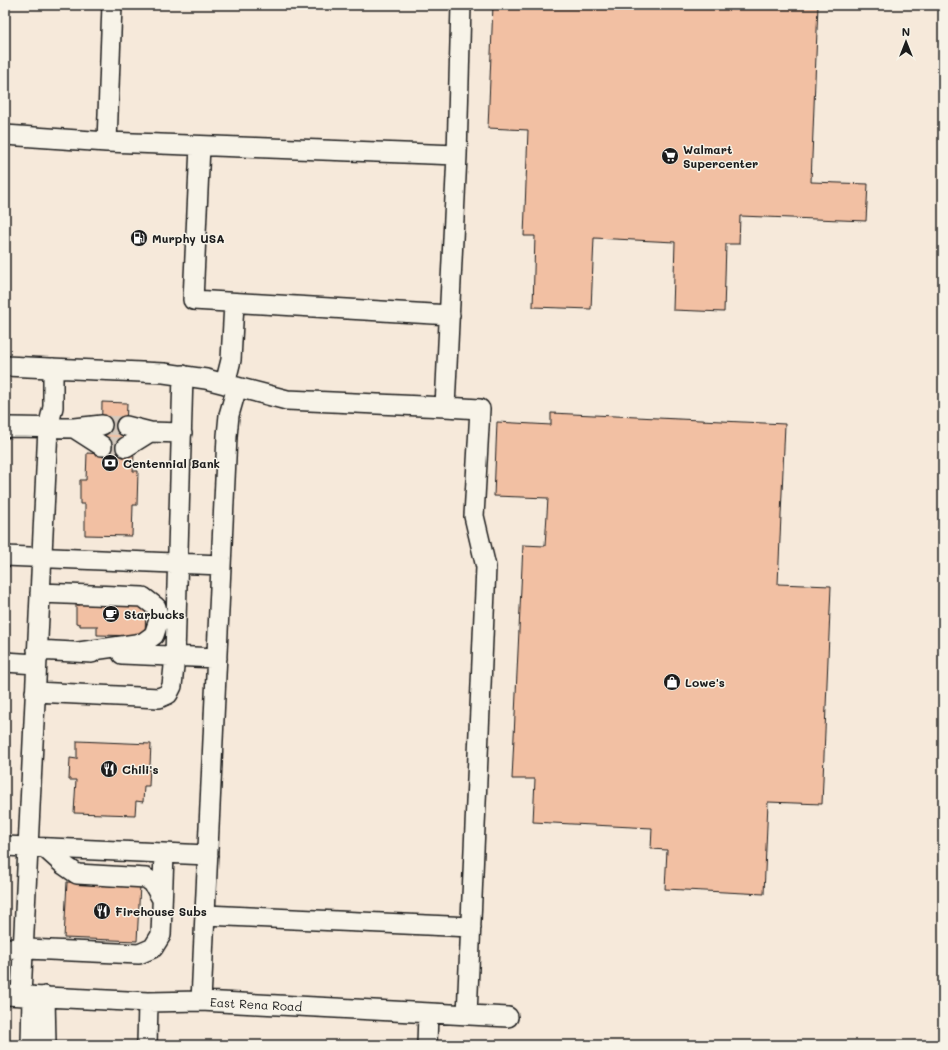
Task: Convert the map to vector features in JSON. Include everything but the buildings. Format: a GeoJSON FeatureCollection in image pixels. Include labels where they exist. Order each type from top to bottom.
{"type":"FeatureCollection","features":[{"type":"Feature","properties":{"kind":"street"},"geometry":{"type":"LineString","coordinates":[[107,142],[112,5]]}},
{"type":"Feature","properties":{"kind":"street"},"geometry":{"type":"LineString","coordinates":[[445,407],[457,155],[461,5]]}},
{"type":"Feature","properties":{"kind":"street"},"geometry":{"type":"LineString","coordinates":[[5,135],[107,142],[457,155]]}},
{"type":"Feature","properties":{"kind":"street"},"geometry":{"type":"LineString","coordinates":[[200,146],[193,300],[450,315]]}},
{"type":"Feature","properties":{"kind":"street"},"geometry":{"type":"LineString","coordinates":[[202,1001],[234,303]]}},
{"type":"Feature","properties":{"kind":"street"},"geometry":{"type":"LineString","coordinates":[[5,366],[184,375],[231,385],[286,400],[480,409],[474,516],[486,567],[467,1015]]}},
{"type":"Feature","properties":{"kind":"street"},"geometry":{"type":"LineString","coordinates":[[46,1045],[26,996],[14,949],[36,847],[35,692],[48,428],[53,408],[53,368]]}},
{"type":"Feature","properties":{"kind":"street"},"geometry":{"type":"LineString","coordinates":[[35,692],[159,698],[168,694],[172,686],[175,656],[184,375]]}},
{"type":"Feature","properties":{"kind":"street"},"geometry":{"type":"LineString","coordinates":[[5,428],[74,428],[102,430],[74,428]]}},
{"type":"Feature","properties":{"kind":"street"},"geometry":{"type":"LineString","coordinates":[[150,432],[126,431],[182,433]]}},
{"type":"Feature","properties":{"kind":"street"},"geometry":{"type":"LineString","coordinates":[[5,556],[221,565]]}},
{"type":"Feature","properties":{"kind":"street"},"geometry":{"type":"LineString","coordinates":[[5,662],[143,643],[154,635],[159,620],[156,607],[143,597],[40,593]]}},
{"type":"Feature","properties":{"kind":"street"},"geometry":{"type":"LineString","coordinates":[[79,652],[217,658]]}},
{"type":"Feature","properties":{"kind":"street"},"geometry":{"type":"LineString","coordinates":[[5,846],[208,856]]}},
{"type":"Feature","properties":{"kind":"street"},"geometry":{"type":"LineString","coordinates":[[36,847],[77,874],[146,878],[152,883],[162,899]]}},
{"type":"Feature","properties":{"kind":"street"},"geometry":{"type":"LineString","coordinates":[[14,949],[138,954],[153,948],[161,935],[164,854]]}},
{"type":"Feature","properties":{"kind":"street"},"geometry":{"type":"LineString","coordinates":[[206,915],[471,927]]}},
{"type":"Feature","properties":{"kind":"street"},"geometry":{"type":"LineString","coordinates":[[26,996],[31,1045]]}},
{"type":"Feature","properties":{"kind":"street","name":"East Rena Road"},"geometry":{"type":"LineString","coordinates":[[26,996],[148,1002],[202,1001],[508,1017]]}},
{"type":"Feature","properties":{"kind":"street"},"geometry":{"type":"LineString","coordinates":[[147,1045],[148,1002]]}},
{"type":"Feature","properties":{"kind":"street"},"geometry":{"type":"LineString","coordinates":[[427,1045],[428,1013]]}},
{"type":"Feature","properties":{"kind":"tunnel"},"geometry":{"type":"LineString","coordinates":[[102,425],[126,426]]}},
{"type":"Feature","properties":{"kind":"tunnel"},"geometry":{"type":"LineString","coordinates":[[102,446],[126,447]]}},
{"type":"Feature","properties":{"kind":"place","name":"Walmart Supercenter"},"geometry":{"type":"Point","coordinates":[670,156]}},
{"type":"Feature","properties":{"kind":"place","name":"Murphy USA"},"geometry":{"type":"Point","coordinates":[139,238]}},
{"type":"Feature","properties":{"kind":"place","name":"Centennial Bank"},"geometry":{"type":"Point","coordinates":[110,463]}},
{"type":"Feature","properties":{"kind":"place","name":"Starbucks"},"geometry":{"type":"Point","coordinates":[111,614]}},
{"type":"Feature","properties":{"kind":"place","name":"Lowe's"},"geometry":{"type":"Point","coordinates":[672,682]}},
{"type":"Feature","properties":{"kind":"place","name":"Chili's"},"geometry":{"type":"Point","coordinates":[109,769]}},
{"type":"Feature","properties":{"kind":"place","name":"Firehouse Subs"},"geometry":{"type":"Point","coordinates":[102,911]}}]}
